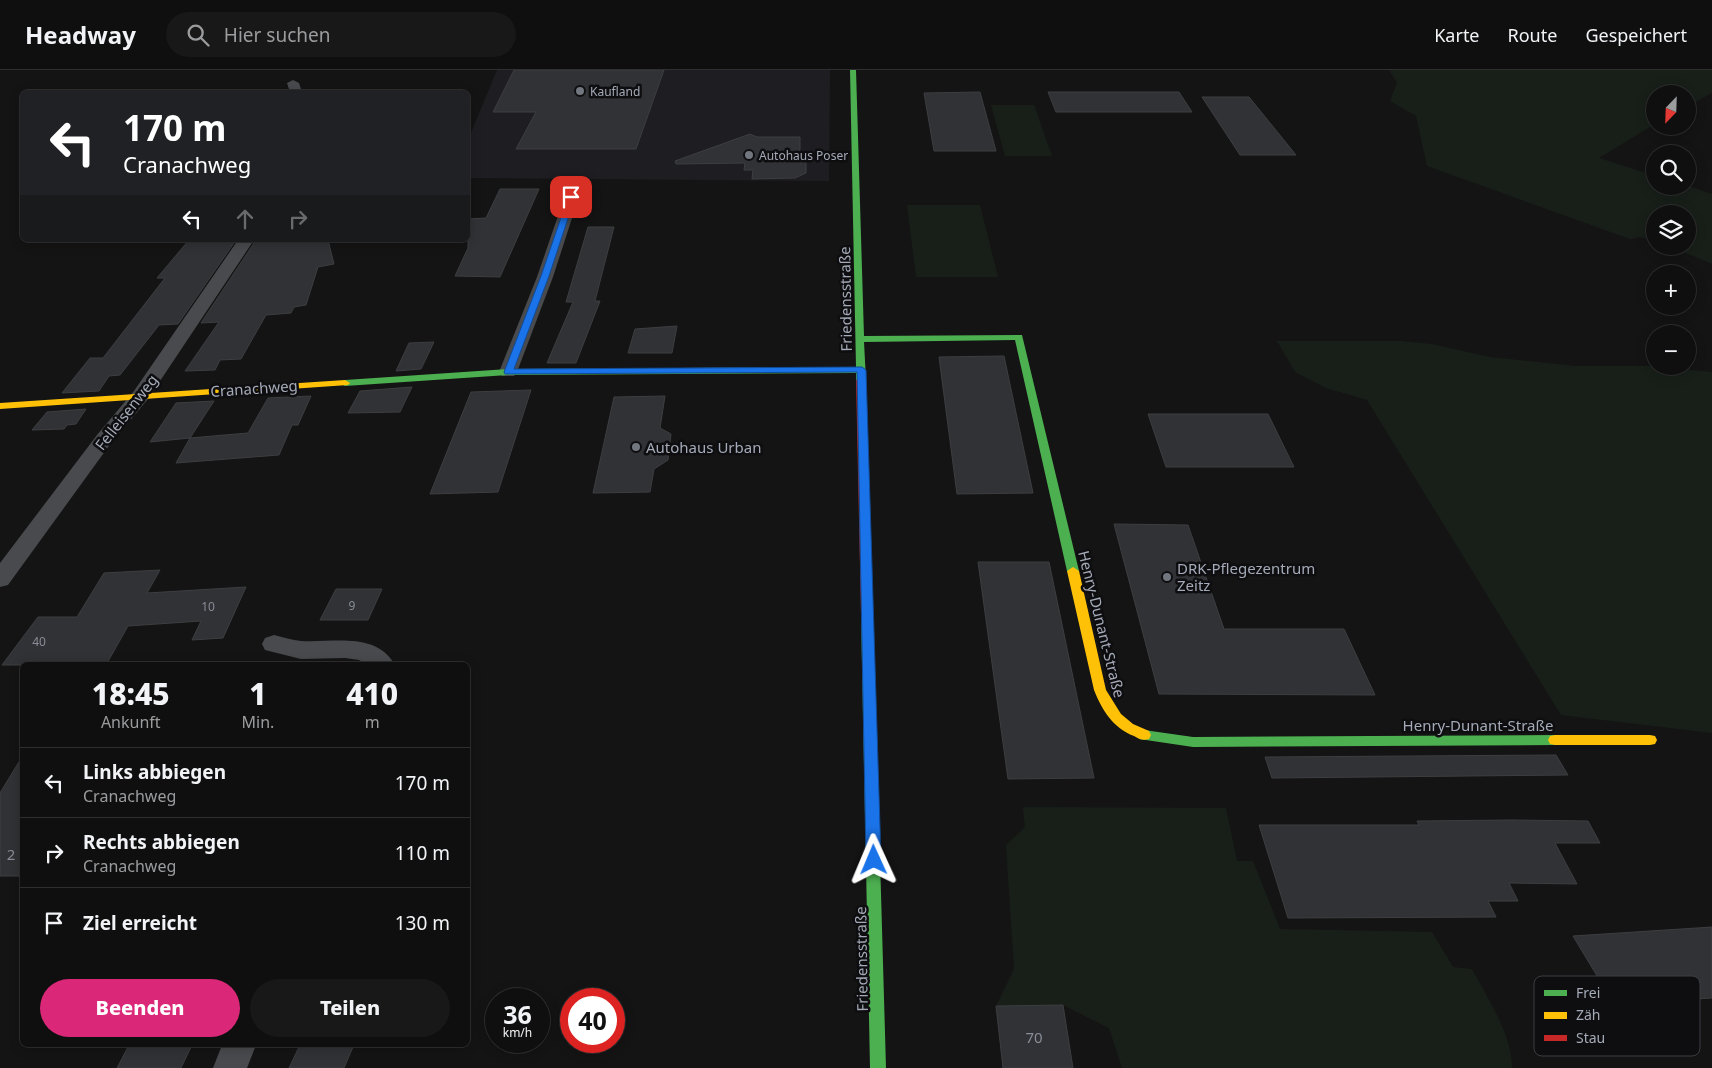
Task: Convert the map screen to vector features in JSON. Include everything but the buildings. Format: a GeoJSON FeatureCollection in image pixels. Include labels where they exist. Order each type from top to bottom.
{"type":"FeatureCollection","features":[{"type":"Feature","properties":{"kind":"street","name":"Friedensstraße"},"geometry":{"type":"LineString","coordinates":[[854,70],[878,1068]]}},
{"type":"Feature","properties":{"kind":"street"},"geometry":{"type":"LineString","coordinates":[[508,372],[545,276],[577,181]]}},
{"type":"Feature","properties":{"kind":"street","name":"Felleisenweg"},"geometry":{"type":"LineString","coordinates":[[0,579],[104,439],[141,395],[245,242]]}},
{"type":"Feature","properties":{"kind":"street","name":"Henry-Dunant-Straße"},"geometry":{"type":"LineString","coordinates":[[861,339],[1019,337],[1100,690],[1104,703],[1114,719],[1130,730],[1150,738],[1193,742],[1650,740]]}},
{"type":"Feature","properties":{"kind":"street","name":"Cranachweg"},"geometry":{"type":"LineString","coordinates":[[0,406],[141,395],[508,372],[862,370]]}},
{"type":"Feature","properties":{"kind":"street"},"geometry":{"type":"LineString","coordinates":[[274,644],[299,650],[359,650],[375,656],[381,662]]}},
{"type":"Feature","properties":{"kind":"street"},"geometry":{"type":"LineString","coordinates":[[230,1068],[238,1047]]}},
{"type":"Feature","properties":{"kind":"shaded area"},"geometry":{"type":"Polygon","coordinates":[[[497,70],[830,70],[829,181],[470,178],[470,135],[497,70]]]}},
{"type":"Feature","properties":{"kind":"shaded area"},"geometry":{"type":"Polygon","coordinates":[[[1389,70],[1712,70],[1712,93],[1696,102],[1696,85],[1646,85],[1646,129],[1599,158],[1646,173],[1646,195],[1696,195],[1696,189],[1712,194],[1712,264],[1690,255],[1696,255],[1696,205],[1646,205],[1646,238],[1630,239],[1427,166],[1416,116],[1390,101],[1397,83],[1389,70]]]}},
{"type":"Feature","properties":{"kind":"shaded area"},"geometry":{"type":"Polygon","coordinates":[[[991,105],[1034,105],[1052,156],[1005,156],[991,105]]]}},
{"type":"Feature","properties":{"kind":"shaded area"},"geometry":{"type":"Polygon","coordinates":[[[907,205],[980,205],[998,277],[916,277],[907,205]]]}},
{"type":"Feature","properties":{"kind":"shaded area"},"geometry":{"type":"Polygon","coordinates":[[[1277,341],[1401,341],[1432,344],[1490,357],[1575,366],[1646,366],[1646,375],[1696,375],[1696,370],[1712,372],[1712,733],[1561,715],[1367,400],[1326,388],[1295,372],[1277,341]]]}},
{"type":"Feature","properties":{"kind":"shaded area"},"geometry":{"type":"Polygon","coordinates":[[[1023,807],[1226,808],[1237,861],[1253,861],[1280,929],[1432,932],[1453,967],[1472,969],[1504,1030],[1511,1055],[1512,1068],[1122,1068],[1109,1028],[1063,1005],[996,1006],[1014,969],[1006,845],[1025,827],[1023,807]]]}},
{"type":"Feature","properties":{"kind":"traffic: fast"},"geometry":{"type":"LineString","coordinates":[[853,70],[861,380]]}},
{"type":"Feature","properties":{"kind":"traffic: fast"},"geometry":{"type":"LineString","coordinates":[[861,339],[1019,337],[1073,571]]}},
{"type":"Feature","properties":{"kind":"traffic: fast"},"geometry":{"type":"LineString","coordinates":[[345,383],[508,372],[862,370]]}},
{"type":"Feature","properties":{"kind":"traffic: fast"},"geometry":{"type":"LineString","coordinates":[[867,614],[878,1068]]}},
{"type":"Feature","properties":{"kind":"traffic: fast"},"geometry":{"type":"LineString","coordinates":[[1144,735],[1193,742],[1555,740]]}},
{"type":"Feature","properties":{"kind":"traffic: slow"},"geometry":{"type":"LineString","coordinates":[[0,406],[345,383]]}},
{"type":"Feature","properties":{"kind":"traffic: slow"},"geometry":{"type":"LineString","coordinates":[[1073,571],[1100,690],[1116,718],[1128,728],[1144,735]]}},
{"type":"Feature","properties":{"kind":"traffic: slow"},"geometry":{"type":"LineString","coordinates":[[1555,740],[1650,740]]}},
{"type":"Feature","properties":{"kind":"traffic: jam"},"geometry":{"type":"LineString","coordinates":[[861,380],[867,614]]}},
{"type":"Feature","properties":{"kind":"place","name":"Kaufland"},"geometry":{"type":"Point","coordinates":[580,91]}},
{"type":"Feature","properties":{"kind":"place","name":"Autohaus Poser"},"geometry":{"type":"Point","coordinates":[749,155]}},
{"type":"Feature","properties":{"kind":"place","name":"Autohaus Urban"},"geometry":{"type":"Point","coordinates":[636,447]}},
{"type":"Feature","properties":{"kind":"place","name":"DRK-Pflegezentrum Zeitz"},"geometry":{"type":"Point","coordinates":[1167,577]}},
{"type":"Feature","properties":{"kind":"route"},"geometry":{"type":"LineString","coordinates":[[571,197],[545,276],[508,372],[862,370],[874,860]]}}]}
